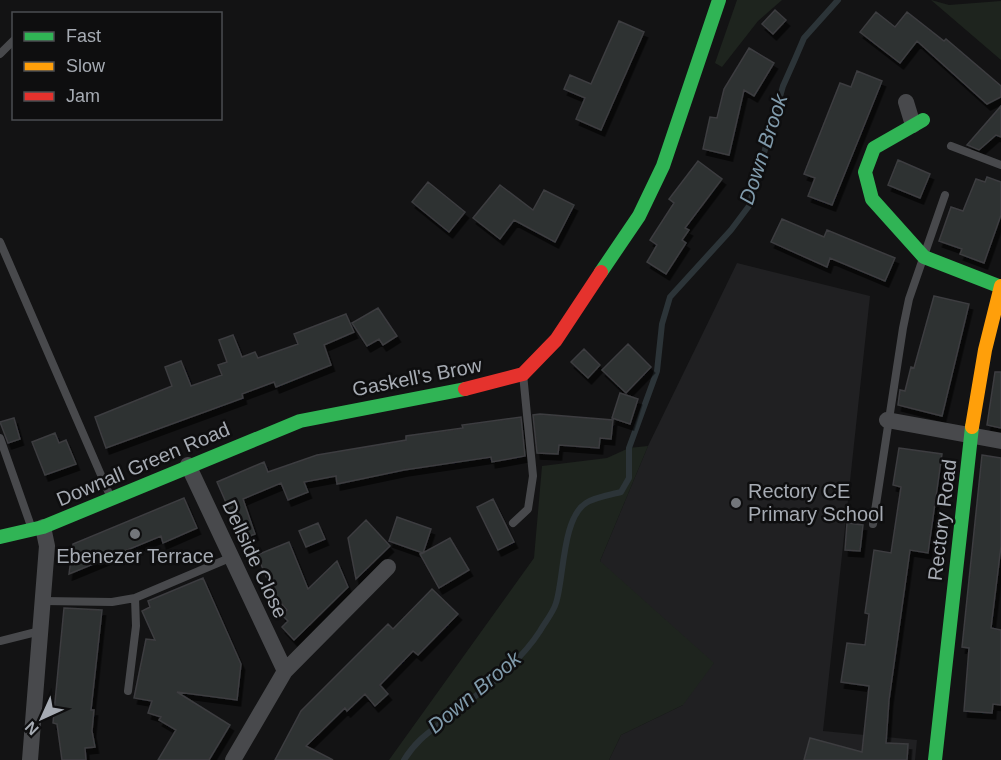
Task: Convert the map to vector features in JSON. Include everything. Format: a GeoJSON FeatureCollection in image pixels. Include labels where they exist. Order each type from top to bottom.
{"type":"FeatureCollection","features":[{"type":"Feature","properties":{"kind":"main road","name":"Gaskell's Brow"},"geometry":{"type":"LineString","coordinates":[[300,421],[480,386],[523,374],[538,362],[598,279],[639,216],[663,166],[719,0]]}},
{"type":"Feature","properties":{"kind":"main road"},"geometry":{"type":"LineString","coordinates":[[918,122],[873,148],[865,172],[872,200],[924,258],[1001,286]]}},
{"type":"Feature","properties":{"kind":"main road","name":"Rectory Road"},"geometry":{"type":"LineString","coordinates":[[934,760],[971,436],[985,350],[1001,286]]}},
{"type":"Feature","properties":{"kind":"main road","name":"Downall Green Road"},"geometry":{"type":"LineString","coordinates":[[0,537],[37,528],[300,421]]}},
{"type":"Feature","properties":{"kind":"street"},"geometry":{"type":"LineString","coordinates":[[906,102],[918,122]]}},
{"type":"Feature","properties":{"kind":"street"},"geometry":{"type":"LineString","coordinates":[[887,420],[1001,441]]}},
{"type":"Feature","properties":{"kind":"street","name":"Dellside Close"},"geometry":{"type":"LineString","coordinates":[[188,465],[285,671]]}},
{"type":"Feature","properties":{"kind":"street"},"geometry":{"type":"LineString","coordinates":[[30,760],[47,546],[37,528]]}},
{"type":"Feature","properties":{"kind":"street"},"geometry":{"type":"LineString","coordinates":[[233,760],[285,671],[388,567]]}},
{"type":"Feature","properties":{"kind":"lane"},"geometry":{"type":"LineString","coordinates":[[0,54],[12,42]]}},
{"type":"Feature","properties":{"kind":"lane"},"geometry":{"type":"LineString","coordinates":[[951,146],[1001,165]]}},
{"type":"Feature","properties":{"kind":"lane"},"geometry":{"type":"LineString","coordinates":[[873,524],[887,420],[903,328],[945,195]]}},
{"type":"Feature","properties":{"kind":"lane"},"geometry":{"type":"LineString","coordinates":[[0,242],[111,498]]}},
{"type":"Feature","properties":{"kind":"lane"},"geometry":{"type":"LineString","coordinates":[[513,523],[528,509],[533,476],[523,374]]}},
{"type":"Feature","properties":{"kind":"lane"},"geometry":{"type":"LineString","coordinates":[[0,438],[37,528]]}},
{"type":"Feature","properties":{"kind":"lane"},"geometry":{"type":"LineString","coordinates":[[44,601],[112,602],[135,598],[232,557]]}},
{"type":"Feature","properties":{"kind":"lane"},"geometry":{"type":"LineString","coordinates":[[128,691],[136,626],[135,598]]}},
{"type":"Feature","properties":{"kind":"lane"},"geometry":{"type":"LineString","coordinates":[[0,641],[40,631]]}},
{"type":"Feature","properties":{"kind":"shaded area"},"geometry":{"type":"Polygon","coordinates":[[[737,0],[782,0],[758,21],[722,67],[715,63],[737,0]]]}},
{"type":"Feature","properties":{"kind":"shaded area"},"geometry":{"type":"Polygon","coordinates":[[[931,0],[949,5],[1001,1],[1001,60],[931,0]]]}},
{"type":"Feature","properties":{"kind":"shaded area","name":"Rectory CE Primary School"},"geometry":{"type":"Polygon","coordinates":[[[737,263],[870,296],[823,731],[917,740],[915,760],[609,760],[621,735],[683,705],[600,561],[648,446],[737,263]]]}},
{"type":"Feature","properties":{"kind":"shaded area"},"geometry":{"type":"Polygon","coordinates":[[[648,446],[600,561],[714,663],[683,705],[621,735],[609,760],[389,760],[534,558],[542,466],[607,458],[629,448],[648,446]]]}},
{"type":"Feature","properties":{"kind":"building"},"geometry":{"type":"Polygon","coordinates":[[[775,10],[786,20],[773,34],[762,24],[775,10]]]}},
{"type":"Feature","properties":{"kind":"building"},"geometry":{"type":"Polygon","coordinates":[[[876,12],[895,27],[907,12],[944,41],[946,39],[1001,86],[1001,97],[987,104],[917,41],[900,63],[860,32],[876,12]]]}},
{"type":"Feature","properties":{"kind":"building"},"geometry":{"type":"Polygon","coordinates":[[[619,21],[644,32],[601,130],[576,119],[585,98],[564,89],[570,75],[591,84],[619,21]]]}},
{"type":"Feature","properties":{"kind":"building"},"geometry":{"type":"Polygon","coordinates":[[[749,48],[774,63],[754,96],[744,90],[729,155],[703,149],[710,117],[717,118],[724,89],[749,48]]]}},
{"type":"Feature","properties":{"kind":"building"},"geometry":{"type":"Polygon","coordinates":[[[857,71],[882,81],[832,205],[808,196],[815,178],[804,174],[840,83],[851,87],[857,71]]]}},
{"type":"Feature","properties":{"kind":"building"},"geometry":{"type":"Polygon","coordinates":[[[1001,106],[1001,137],[996,135],[979,150],[967,145],[1001,106]]]}},
{"type":"Feature","properties":{"kind":"building"},"geometry":{"type":"Polygon","coordinates":[[[898,160],[930,174],[920,198],[888,185],[898,160]]]}},
{"type":"Feature","properties":{"kind":"building"},"geometry":{"type":"Polygon","coordinates":[[[698,161],[722,179],[685,228],[689,230],[682,240],[686,243],[666,274],[647,262],[657,245],[650,240],[674,203],[669,199],[698,161]]]}},
{"type":"Feature","properties":{"kind":"building"},"geometry":{"type":"Polygon","coordinates":[[[987,177],[1001,182],[1001,215],[984,263],[960,254],[962,249],[939,241],[951,207],[963,211],[976,179],[985,182],[987,177]]]}},
{"type":"Feature","properties":{"kind":"building"},"geometry":{"type":"Polygon","coordinates":[[[428,182],[465,212],[449,232],[412,202],[428,182]]]}},
{"type":"Feature","properties":{"kind":"building"},"geometry":{"type":"Polygon","coordinates":[[[500,185],[533,210],[544,190],[574,205],[555,242],[514,220],[500,239],[473,218],[500,185]]]}},
{"type":"Feature","properties":{"kind":"building"},"geometry":{"type":"Polygon","coordinates":[[[782,219],[824,237],[827,230],[895,258],[885,281],[830,258],[827,267],[771,242],[782,219]]]}},
{"type":"Feature","properties":{"kind":"building"},"geometry":{"type":"Polygon","coordinates":[[[934,296],[969,304],[942,416],[898,405],[900,390],[905,391],[911,367],[914,368],[934,296]]]}},
{"type":"Feature","properties":{"kind":"building"},"geometry":{"type":"Polygon","coordinates":[[[378,308],[397,336],[383,345],[379,339],[367,346],[352,323],[378,308]]]}},
{"type":"Feature","properties":{"kind":"building"},"geometry":{"type":"Polygon","coordinates":[[[346,314],[354,332],[324,345],[331,365],[276,387],[274,382],[242,394],[243,398],[106,448],[95,417],[172,386],[165,367],[181,361],[191,386],[222,375],[218,365],[227,362],[219,340],[233,335],[242,357],[255,352],[258,358],[298,344],[294,334],[346,314]]]}},
{"type":"Feature","properties":{"kind":"building"},"geometry":{"type":"Polygon","coordinates":[[[628,344],[651,367],[626,393],[602,370],[628,344]]]}},
{"type":"Feature","properties":{"kind":"building"},"geometry":{"type":"Polygon","coordinates":[[[584,349],[600,365],[588,378],[571,362],[584,349]]]}},
{"type":"Feature","properties":{"kind":"building"},"geometry":{"type":"Polygon","coordinates":[[[995,372],[1001,372],[1001,428],[987,425],[995,372]]]}},
{"type":"Feature","properties":{"kind":"building"},"geometry":{"type":"Polygon","coordinates":[[[620,393],[638,399],[630,424],[612,418],[620,393]]]}},
{"type":"Feature","properties":{"kind":"building"},"geometry":{"type":"Polygon","coordinates":[[[533,415],[613,420],[611,439],[600,438],[599,448],[559,445],[558,454],[537,453],[533,415]]]}},
{"type":"Feature","properties":{"kind":"building"},"geometry":{"type":"Polygon","coordinates":[[[521,417],[525,456],[492,462],[491,457],[404,470],[337,484],[336,476],[304,482],[308,492],[288,500],[281,483],[243,499],[255,534],[242,539],[217,482],[264,462],[268,472],[317,455],[406,440],[406,436],[463,428],[462,425],[521,417]]]}},
{"type":"Feature","properties":{"kind":"building"},"geometry":{"type":"Polygon","coordinates":[[[14,418],[20,439],[8,443],[0,422],[14,418]]]}},
{"type":"Feature","properties":{"kind":"building"},"geometry":{"type":"Polygon","coordinates":[[[55,433],[59,443],[66,440],[76,464],[45,475],[32,442],[55,433]]]}},
{"type":"Feature","properties":{"kind":"building"},"geometry":{"type":"Polygon","coordinates":[[[899,448],[942,454],[928,553],[910,550],[889,700],[886,743],[908,744],[907,760],[804,760],[810,738],[862,752],[869,686],[841,682],[847,643],[865,645],[869,614],[865,613],[874,550],[891,553],[901,487],[893,485],[899,448]]]}},
{"type":"Feature","properties":{"kind":"building"},"geometry":{"type":"Polygon","coordinates":[[[982,455],[1001,458],[1001,546],[991,628],[1001,630],[1001,705],[993,704],[992,713],[964,711],[969,648],[962,647],[982,455]]]}},
{"type":"Feature","properties":{"kind":"building","name":"Ebenezer Terrace"},"geometry":{"type":"Polygon","coordinates":[[[184,498],[197,528],[163,543],[161,536],[69,574],[73,544],[184,498]]]}},
{"type":"Feature","properties":{"kind":"building"},"geometry":{"type":"Polygon","coordinates":[[[493,499],[514,542],[498,550],[477,507],[493,499]]]}},
{"type":"Feature","properties":{"kind":"building"},"geometry":{"type":"Polygon","coordinates":[[[397,517],[431,529],[423,553],[389,541],[397,517]]]}},
{"type":"Feature","properties":{"kind":"building"},"geometry":{"type":"Polygon","coordinates":[[[366,520],[390,546],[356,579],[348,538],[366,520]]]}},
{"type":"Feature","properties":{"kind":"building"},"geometry":{"type":"Polygon","coordinates":[[[318,523],[325,539],[306,547],[299,531],[318,523]]]}},
{"type":"Feature","properties":{"kind":"building"},"geometry":{"type":"Polygon","coordinates":[[[847,523],[863,525],[860,551],[845,550],[847,523]]]}},
{"type":"Feature","properties":{"kind":"building"},"geometry":{"type":"Polygon","coordinates":[[[450,538],[469,570],[439,588],[420,554],[450,538]]]}},
{"type":"Feature","properties":{"kind":"building"},"geometry":{"type":"Polygon","coordinates":[[[289,542],[308,589],[337,561],[348,587],[294,640],[282,627],[288,621],[282,615],[287,610],[274,595],[257,555],[289,542]]]}},
{"type":"Feature","properties":{"kind":"building"},"geometry":{"type":"Polygon","coordinates":[[[203,578],[241,664],[237,700],[177,692],[230,725],[209,760],[158,760],[176,730],[159,720],[161,717],[148,713],[152,701],[134,698],[146,639],[155,640],[142,611],[150,607],[148,601],[203,578]]]}},
{"type":"Feature","properties":{"kind":"building"},"geometry":{"type":"Polygon","coordinates":[[[432,589],[458,614],[418,655],[413,651],[380,685],[388,694],[375,706],[365,694],[347,711],[345,708],[306,746],[333,760],[275,760],[301,711],[388,624],[393,629],[432,589]]]}},
{"type":"Feature","properties":{"kind":"building"},"geometry":{"type":"Polygon","coordinates":[[[64,608],[102,610],[91,710],[94,710],[92,731],[95,747],[85,748],[86,760],[62,760],[57,724],[53,723],[64,608]]]}},
{"type":"Feature","properties":{"kind":"waterway","name":"Down Brook"},"geometry":{"type":"LineString","coordinates":[[404,760],[414,746],[499,677],[531,643],[556,603],[568,535],[578,511],[590,501],[621,492],[629,478],[629,448],[657,371],[662,324],[670,297],[731,230],[749,206],[783,86],[804,38],[838,0]]}},
{"type":"Feature","properties":{"kind":"traffic: fast"},"geometry":{"type":"LineString","coordinates":[[601,272],[639,216],[663,166],[719,0]]}},
{"type":"Feature","properties":{"kind":"traffic: fast"},"geometry":{"type":"LineString","coordinates":[[923,120],[874,148],[865,172],[872,199],[924,257],[1001,287]]}},
{"type":"Feature","properties":{"kind":"traffic: fast"},"geometry":{"type":"LineString","coordinates":[[0,537],[43,527],[300,421],[465,389]]}},
{"type":"Feature","properties":{"kind":"traffic: fast"},"geometry":{"type":"LineString","coordinates":[[935,760],[972,427]]}},
{"type":"Feature","properties":{"kind":"traffic: slow"},"geometry":{"type":"LineString","coordinates":[[972,427],[985,350],[1001,286]]}},
{"type":"Feature","properties":{"kind":"traffic: jam"},"geometry":{"type":"LineString","coordinates":[[465,389],[523,374],[556,340],[601,272]]}},
{"type":"Feature","properties":{"kind":"place","name":"Rectory CE Primary School"},"geometry":{"type":"Point","coordinates":[736,503]}},
{"type":"Feature","properties":{"kind":"place","name":"Ebenezer Terrace"},"geometry":{"type":"Point","coordinates":[135,534]}}]}
